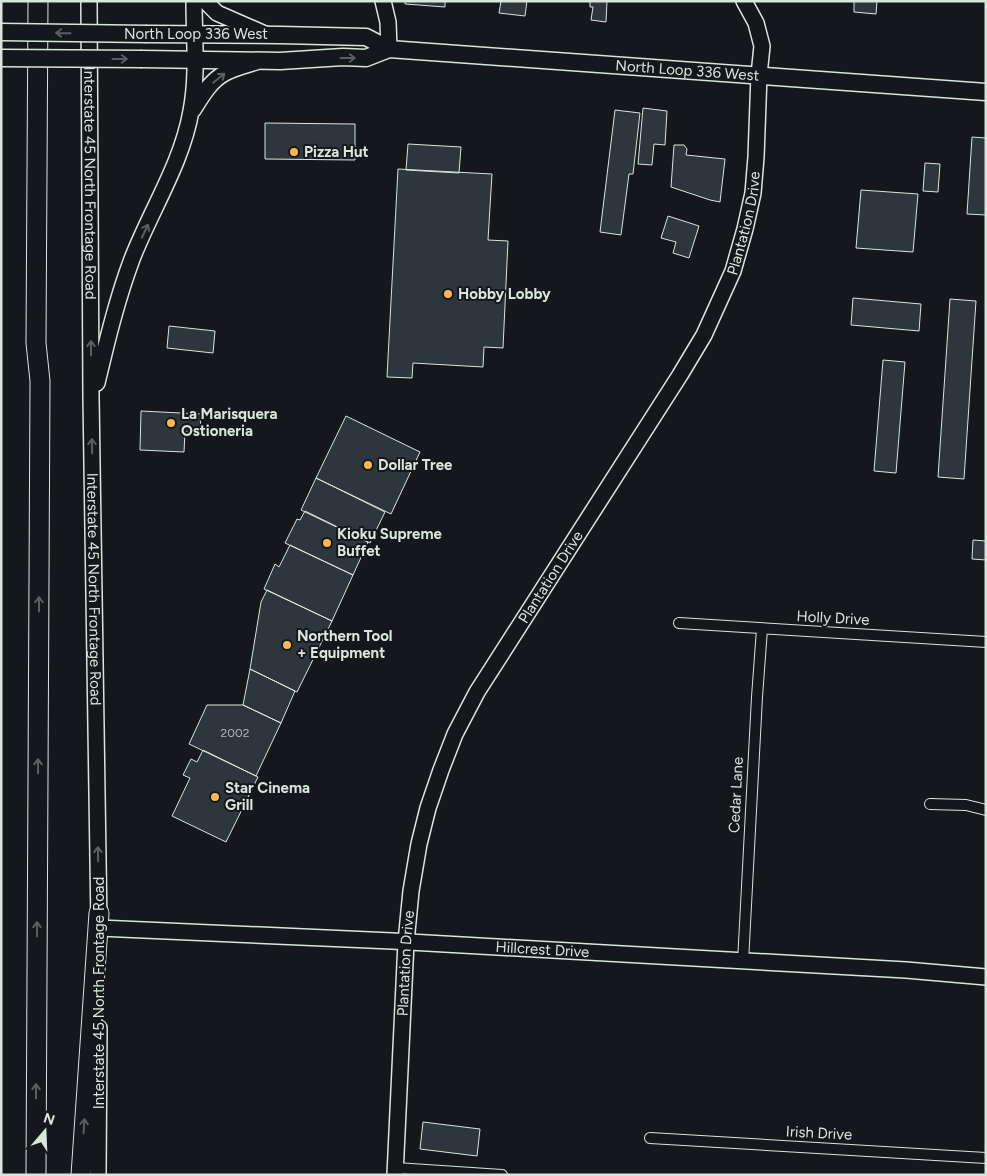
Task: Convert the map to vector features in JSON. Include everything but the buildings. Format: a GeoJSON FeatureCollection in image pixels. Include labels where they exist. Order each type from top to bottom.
{"type":"FeatureCollection","features":[{"type":"Feature","properties":{"kind":"highway"},"geometry":{"type":"LineString","coordinates":[[36,1175],[40,401],[36,342],[38,1]]}},
{"type":"Feature","properties":{"kind":"highway"},"geometry":{"type":"LineString","coordinates":[[80,1175],[99,920]]}},
{"type":"Feature","properties":{"kind":"main road","name":"North Loop 336 West"},"geometry":{"type":"LineString","coordinates":[[1,32],[194,35],[267,34],[366,37],[388,49],[986,92]]}},
{"type":"Feature","properties":{"kind":"main road","name":"North Loop 336 West"},"geometry":{"type":"LineString","coordinates":[[1,58],[280,61],[343,57],[366,58],[388,49]]}},
{"type":"Feature","properties":{"kind":"street","name":"Interstate 45 North Frontage Road"},"geometry":{"type":"LineString","coordinates":[[89,1],[91,397],[99,920],[98,1175]]}},
{"type":"Feature","properties":{"kind":"street"},"geometry":{"type":"LineString","coordinates":[[91,397],[94,395],[115,309],[129,267],[183,142],[191,113],[195,86],[194,1]]}},
{"type":"Feature","properties":{"kind":"street"},"geometry":{"type":"LineString","coordinates":[[205,1],[224,16],[267,34]]}},
{"type":"Feature","properties":{"kind":"street"},"geometry":{"type":"LineString","coordinates":[[382,1],[388,22],[388,49]]}},
{"type":"Feature","properties":{"kind":"street","name":"Plantation Drive"},"geometry":{"type":"LineString","coordinates":[[396,1171],[406,942],[411,891],[419,844],[433,793],[455,734],[477,692],[680,375],[704,335],[733,271],[746,228],[753,193],[762,46],[756,23],[744,1]]}},
{"type":"Feature","properties":{"kind":"street"},"geometry":{"type":"LineString","coordinates":[[191,113],[208,87],[217,78],[225,72],[260,60]]}},
{"type":"Feature","properties":{"kind":"street","name":"Holly Drive"},"geometry":{"type":"LineString","coordinates":[[679,623],[986,642]]}},
{"type":"Feature","properties":{"kind":"street","name":"Cedar Lane"},"geometry":{"type":"LineString","coordinates":[[743,962],[762,629]]}},
{"type":"Feature","properties":{"kind":"street"},"geometry":{"type":"LineString","coordinates":[[930,804],[966,805],[986,810]]}},
{"type":"Feature","properties":{"kind":"street","name":"Hillcrest Drive"},"geometry":{"type":"LineString","coordinates":[[99,920],[406,942],[906,970],[986,977]]}},
{"type":"Feature","properties":{"kind":"street","name":"Irish Drive"},"geometry":{"type":"LineString","coordinates":[[650,1138],[986,1158]]}},
{"type":"Feature","properties":{"kind":"street"},"geometry":{"type":"LineString","coordinates":[[396,1171],[502,1175]]}},
{"type":"Feature","properties":{"kind":"place","name":"Pizza Hut"},"geometry":{"type":"Point","coordinates":[294,152]}},
{"type":"Feature","properties":{"kind":"place","name":"Hobby Lobby"},"geometry":{"type":"Point","coordinates":[448,294]}},
{"type":"Feature","properties":{"kind":"place","name":"La Marisquera Ostioneria"},"geometry":{"type":"Point","coordinates":[171,423]}},
{"type":"Feature","properties":{"kind":"place","name":"Dollar Tree"},"geometry":{"type":"Point","coordinates":[368,465]}},
{"type":"Feature","properties":{"kind":"place","name":"Kioku Supreme Buffet"},"geometry":{"type":"Point","coordinates":[327,543]}},
{"type":"Feature","properties":{"kind":"place","name":"Northern Tool + Equipment"},"geometry":{"type":"Point","coordinates":[287,645]}},
{"type":"Feature","properties":{"kind":"place","name":"Star Cinema Grill"},"geometry":{"type":"Point","coordinates":[215,797]}}]}
